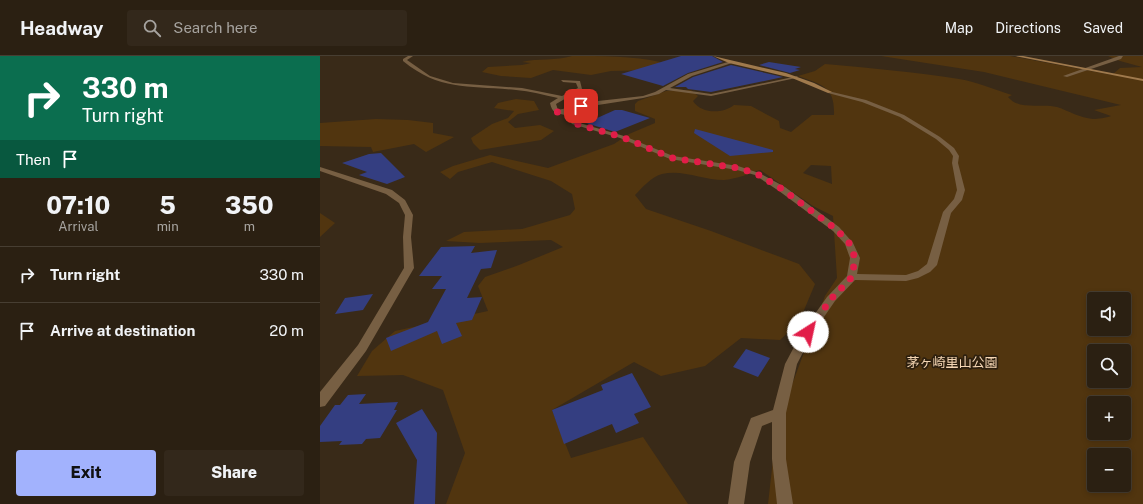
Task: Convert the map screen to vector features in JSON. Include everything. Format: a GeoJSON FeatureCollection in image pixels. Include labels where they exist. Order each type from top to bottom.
{"type":"FeatureCollection","features":[{"type":"Feature","properties":{"kind":"street"},"geometry":{"type":"LineString","coordinates":[[411,56],[404,60],[413,68],[442,83],[458,86],[520,89],[560,97]]}},
{"type":"Feature","properties":{"kind":"street"},"geometry":{"type":"LineString","coordinates":[[715,56],[731,62],[796,77],[830,92],[883,108],[902,116],[938,138],[952,149],[956,156],[955,163],[961,190],[958,200],[947,212],[932,265],[919,275],[905,277],[852,277]]}},
{"type":"Feature","properties":{"kind":"street"},"geometry":{"type":"LineString","coordinates":[[1017,56],[1143,80]]}},
{"type":"Feature","properties":{"kind":"street"},"geometry":{"type":"LineString","coordinates":[[1065,76],[1120,58],[1121,56]]}},
{"type":"Feature","properties":{"kind":"street"},"geometry":{"type":"LineString","coordinates":[[557,112],[598,103],[643,97],[690,75],[731,62]]}},
{"type":"Feature","properties":{"kind":"street"},"geometry":{"type":"LineString","coordinates":[[664,88],[711,95],[796,77]]}},
{"type":"Feature","properties":{"kind":"street"},"geometry":{"type":"LineString","coordinates":[[563,81],[578,82],[580,88],[576,92],[560,97],[553,103],[554,109],[557,112],[567,114],[574,123],[622,137],[672,158],[738,168],[757,174],[782,189],[836,229],[849,243],[855,258],[852,277],[831,299],[808,332],[790,364],[780,413],[779,459],[785,504]]}},
{"type":"Feature","properties":{"kind":"street"},"geometry":{"type":"LineString","coordinates":[[320,169],[389,192],[402,202],[409,215],[407,237],[409,268],[362,348],[320,402]]}},
{"type":"Feature","properties":{"kind":"street"},"geometry":{"type":"LineString","coordinates":[[736,504],[742,462],[756,422],[780,413]]}},
{"type":"Feature","properties":{"kind":"green space"},"geometry":{"type":"Polygon","coordinates":[[[572,56],[628,57],[660,62],[654,70],[611,71],[591,75],[553,70],[531,78],[501,76],[482,72],[488,67],[522,65],[531,63],[522,62],[572,56]]]}},
{"type":"Feature","properties":{"kind":"green space","name":"茅ヶ崎里山公園"},"geometry":{"type":"Polygon","coordinates":[[[881,56],[1010,56],[1112,75],[1120,68],[1142,67],[1108,56],[1143,56],[1143,504],[768,504],[777,425],[825,296],[837,278],[833,216],[813,206],[760,170],[724,180],[677,173],[662,174],[651,180],[635,195],[646,209],[711,231],[799,264],[815,284],[799,322],[780,340],[741,338],[705,366],[661,376],[634,362],[552,410],[571,458],[643,437],[688,504],[446,504],[465,453],[443,390],[403,375],[357,376],[372,351],[395,331],[488,311],[478,286],[485,277],[563,247],[551,240],[480,243],[446,241],[464,232],[522,229],[570,215],[575,209],[572,194],[551,181],[492,162],[458,172],[450,179],[440,172],[453,166],[490,155],[548,168],[614,144],[629,134],[655,123],[655,119],[635,111],[635,104],[638,101],[666,91],[691,90],[698,96],[693,101],[697,105],[701,108],[712,111],[724,110],[734,105],[751,106],[779,121],[780,128],[791,132],[812,115],[834,115],[834,105],[829,92],[820,85],[798,76],[815,71],[825,64],[909,72],[966,80],[1012,95],[1008,97],[1018,104],[1057,107],[1079,116],[1093,119],[1111,116],[1094,110],[1121,105],[984,72],[881,56]],[[811,165],[803,173],[832,184],[831,166],[811,165]]]}},
{"type":"Feature","properties":{"kind":"green space"},"geometry":{"type":"Polygon","coordinates":[[[516,99],[534,101],[539,110],[518,114],[508,122],[515,128],[540,125],[554,131],[541,140],[480,150],[473,143],[471,138],[492,124],[508,118],[514,111],[494,108],[498,103],[516,99]]]}},
{"type":"Feature","properties":{"kind":"green space"},"geometry":{"type":"Polygon","coordinates":[[[376,119],[408,120],[433,123],[433,133],[454,137],[426,152],[414,144],[373,152],[371,147],[320,146],[320,123],[376,119]]]}},
{"type":"Feature","properties":{"kind":"green space"},"geometry":{"type":"Polygon","coordinates":[[[320,213],[335,223],[320,237],[320,213]]]}},
{"type":"Feature","properties":{"kind":"building"},"geometry":{"type":"Polygon","coordinates":[[[681,56],[712,56],[723,62],[688,73],[663,86],[621,74],[681,56]]]}},
{"type":"Feature","properties":{"kind":"building"},"geometry":{"type":"Polygon","coordinates":[[[769,62],[801,67],[795,69],[800,70],[790,73],[759,65],[769,62]]]}},
{"type":"Feature","properties":{"kind":"building"},"geometry":{"type":"Polygon","coordinates":[[[731,65],[783,77],[711,92],[688,89],[686,87],[675,87],[693,77],[731,65]]]}},
{"type":"Feature","properties":{"kind":"building"},"geometry":{"type":"Polygon","coordinates":[[[615,110],[622,110],[650,118],[615,132],[586,123],[615,110]]]}},
{"type":"Feature","properties":{"kind":"building"},"geometry":{"type":"Polygon","coordinates":[[[695,129],[773,150],[773,152],[730,156],[694,133],[695,129]]]}},
{"type":"Feature","properties":{"kind":"building"},"geometry":{"type":"Polygon","coordinates":[[[381,153],[405,177],[387,184],[359,175],[367,172],[342,163],[369,154],[381,153]]]}},
{"type":"Feature","properties":{"kind":"building"},"geometry":{"type":"Polygon","coordinates":[[[475,246],[471,253],[497,250],[491,268],[481,269],[467,298],[482,297],[472,320],[456,323],[462,336],[442,344],[437,331],[391,351],[386,338],[428,322],[446,289],[432,289],[442,276],[419,276],[441,247],[475,246]]]}},
{"type":"Feature","properties":{"kind":"building"},"geometry":{"type":"Polygon","coordinates":[[[373,294],[363,310],[335,314],[345,298],[373,294]]]}},
{"type":"Feature","properties":{"kind":"building"},"geometry":{"type":"Polygon","coordinates":[[[746,349],[770,358],[758,377],[733,367],[746,349]]]}},
{"type":"Feature","properties":{"kind":"building"},"geometry":{"type":"Polygon","coordinates":[[[632,373],[651,407],[634,414],[639,423],[616,433],[612,424],[564,444],[552,410],[603,390],[601,385],[632,373]]]}},
{"type":"Feature","properties":{"kind":"building"},"geometry":{"type":"Polygon","coordinates":[[[366,394],[359,404],[398,402],[394,410],[397,410],[380,438],[366,439],[362,444],[339,445],[342,441],[320,442],[320,426],[335,405],[340,405],[348,395],[366,394]]]}},
{"type":"Feature","properties":{"kind":"building"},"geometry":{"type":"Polygon","coordinates":[[[422,409],[437,433],[435,504],[414,504],[417,460],[396,423],[422,409]]]}},
{"type":"Feature","properties":{"kind":"route"},"geometry":{"type":"LineString","coordinates":[[581,106],[557,112],[567,114],[574,123],[622,137],[672,158],[738,168],[757,174],[782,189],[836,229],[849,243],[855,258],[852,277],[831,299],[808,332]]}}]}
